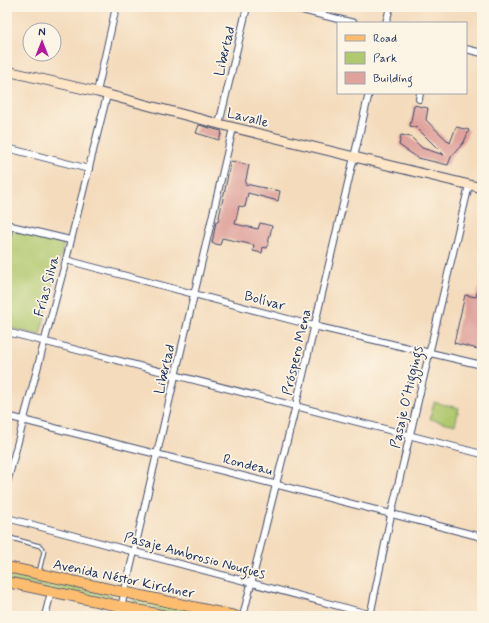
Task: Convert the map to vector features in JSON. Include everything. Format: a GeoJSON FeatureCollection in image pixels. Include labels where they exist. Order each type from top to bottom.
{"type":"FeatureCollection","features":[{"type":"Feature","properties":{"kind":"main road","name":"Avenida Néstor Kirchner"},"geometry":{"type":"LineString","coordinates":[[7,567],[235,616]]}},
{"type":"Feature","properties":{"kind":"main road","name":"Avenida Néstor Kirchner"},"geometry":{"type":"LineString","coordinates":[[7,582],[51,592],[120,611],[166,616]]}},
{"type":"Feature","properties":{"kind":"street"},"geometry":{"type":"LineString","coordinates":[[97,92],[116,7]]}},
{"type":"Feature","properties":{"kind":"street","name":"Libertad"},"geometry":{"type":"LineString","coordinates":[[219,124],[247,7]]}},
{"type":"Feature","properties":{"kind":"street"},"geometry":{"type":"LineString","coordinates":[[290,7],[350,22]]}},
{"type":"Feature","properties":{"kind":"street"},"geometry":{"type":"LineString","coordinates":[[386,22],[390,7]]}},
{"type":"Feature","properties":{"kind":"street"},"geometry":{"type":"LineString","coordinates":[[467,50],[482,53]]}},
{"type":"Feature","properties":{"kind":"street","name":"Lavalle"},"geometry":{"type":"LineString","coordinates":[[7,71],[97,92],[354,158],[482,188]]}},
{"type":"Feature","properties":{"kind":"street","name":"Próspero Mena"},"geometry":{"type":"LineString","coordinates":[[243,616],[296,405],[370,94]]}},
{"type":"Feature","properties":{"kind":"street","name":"Frías Silva"},"geometry":{"type":"LineString","coordinates":[[7,483],[66,260],[107,95]]}},
{"type":"Feature","properties":{"kind":"street","name":"Libertad"},"geometry":{"type":"LineString","coordinates":[[120,611],[158,454],[233,128]]}},
{"type":"Feature","properties":{"kind":"street"},"geometry":{"type":"LineString","coordinates":[[7,148],[89,169]]}},
{"type":"Feature","properties":{"kind":"street","name":"Pasaje O´Higgings"},"geometry":{"type":"LineString","coordinates":[[372,615],[391,514],[469,185]]}},
{"type":"Feature","properties":{"kind":"street"},"geometry":{"type":"LineString","coordinates":[[7,237],[8,225],[70,240]]}},
{"type":"Feature","properties":{"kind":"street","name":"Bolívar"},"geometry":{"type":"LineString","coordinates":[[66,260],[314,326],[482,365]]}},
{"type":"Feature","properties":{"kind":"street"},"geometry":{"type":"LineString","coordinates":[[7,332],[482,454]]}},
{"type":"Feature","properties":{"kind":"street","name":"Rondeau"},"geometry":{"type":"LineString","coordinates":[[7,416],[482,537]]}},
{"type":"Feature","properties":{"kind":"street","name":"Pasaje Ambrosio Nougues"},"geometry":{"type":"LineString","coordinates":[[7,518],[372,615]]}},
{"type":"Feature","properties":{"kind":"street"},"geometry":{"type":"LineString","coordinates":[[46,616],[51,592]]}},
{"type":"Feature","properties":{"kind":"lane"},"geometry":{"type":"LineString","coordinates":[[7,537],[43,548],[44,551],[38,574]]}},
{"type":"Feature","properties":{"kind":"green space"},"geometry":{"type":"Polygon","coordinates":[[[13,230],[64,243],[40,335],[7,327],[7,255],[13,230]]]}},
{"type":"Feature","properties":{"kind":"green space"},"geometry":{"type":"Polygon","coordinates":[[[434,402],[459,408],[455,425],[430,419],[434,402]]]}},
{"type":"Feature","properties":{"kind":"green space"},"geometry":{"type":"Polygon","coordinates":[[[7,573],[112,595],[110,602],[7,581],[7,573]]]}},
{"type":"Feature","properties":{"kind":"green space"},"geometry":{"type":"Polygon","coordinates":[[[134,598],[215,616],[177,616],[132,606],[134,598]]]}},
{"type":"Feature","properties":{"kind":"building"},"geometry":{"type":"Polygon","coordinates":[[[414,105],[428,108],[426,120],[450,143],[456,127],[469,130],[464,142],[451,157],[448,165],[418,158],[399,145],[401,135],[411,137],[422,148],[444,155],[417,128],[410,126],[414,105]]]}},
{"type":"Feature","properties":{"kind":"building"},"geometry":{"type":"Polygon","coordinates":[[[199,125],[221,131],[219,140],[196,133],[199,125]]]}},
{"type":"Feature","properties":{"kind":"building"},"geometry":{"type":"Polygon","coordinates":[[[231,161],[249,165],[245,184],[280,191],[278,201],[248,193],[245,207],[239,206],[235,224],[258,229],[260,223],[272,226],[267,248],[263,247],[262,253],[253,251],[254,245],[222,238],[220,245],[212,243],[231,161]]]}},
{"type":"Feature","properties":{"kind":"building"},"geometry":{"type":"Polygon","coordinates":[[[480,281],[482,281],[482,350],[454,343],[465,295],[476,297],[480,281]]]}}]}
